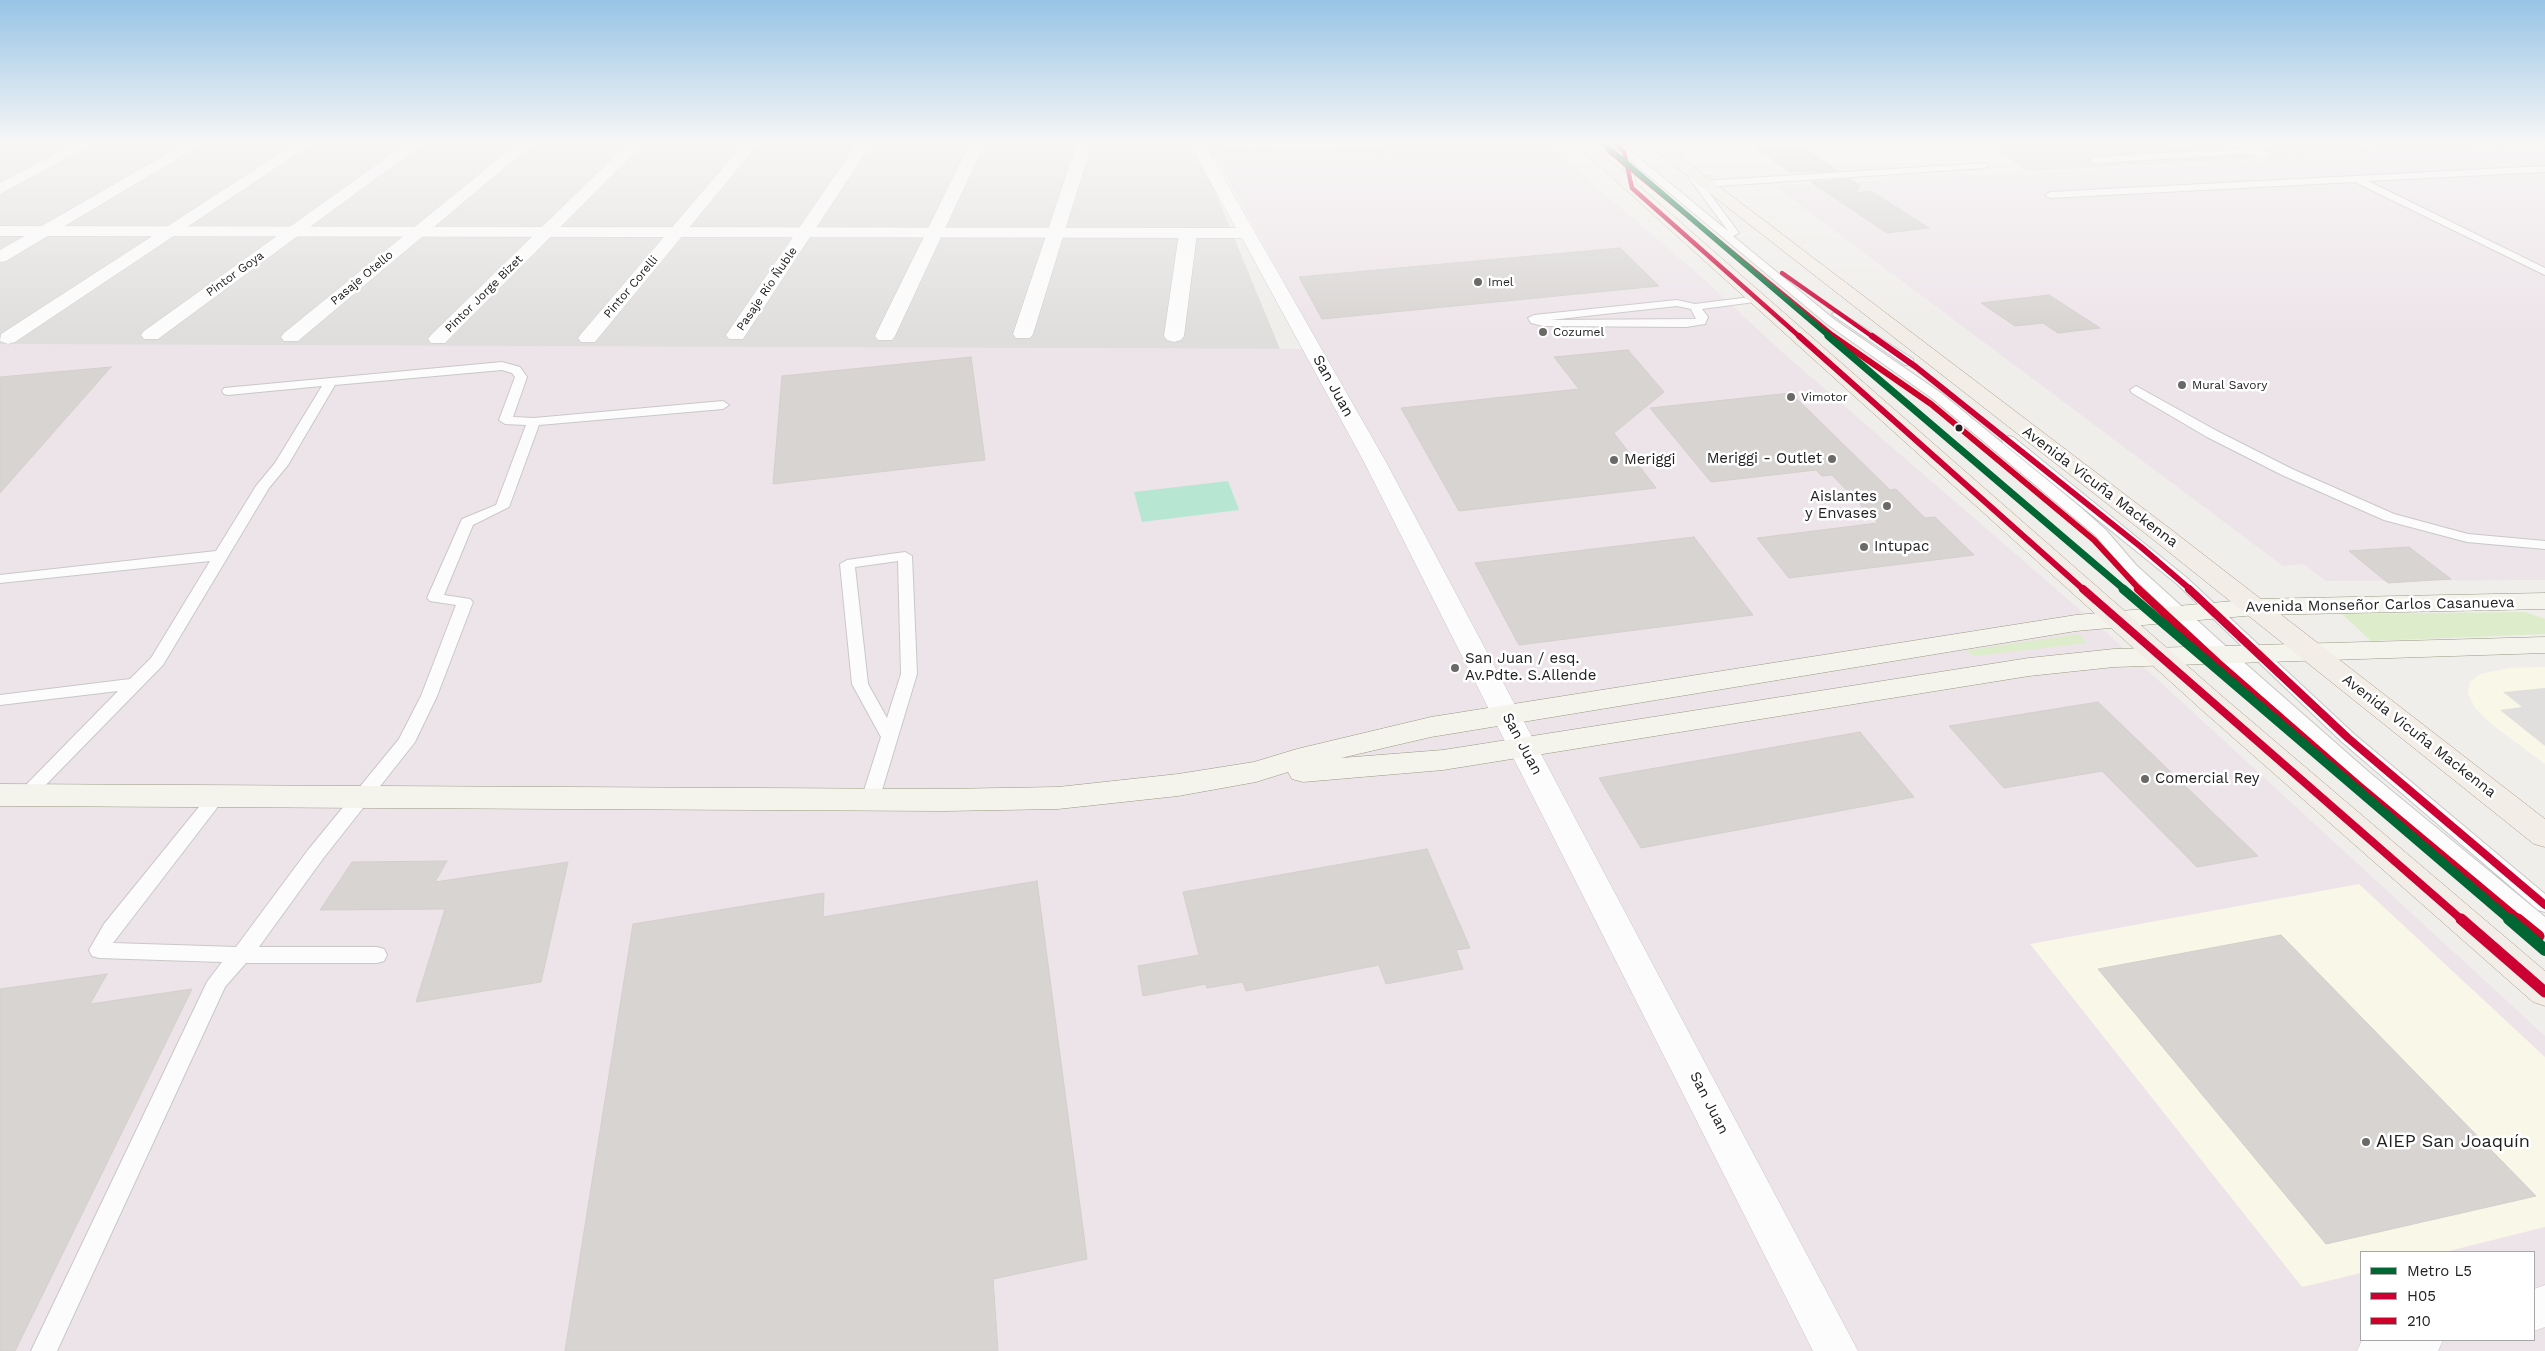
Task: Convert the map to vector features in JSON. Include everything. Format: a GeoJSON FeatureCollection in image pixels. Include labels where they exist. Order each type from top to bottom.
{"type":"FeatureCollection","features":[{"type":"Feature","properties":{"kind":"main road"},"geometry":{"type":"LineString","coordinates":[[1652,206],[2160,657],[2545,992]]}},
{"type":"Feature","properties":{"kind":"main road","name":"Avenida Vicuña Mackenna"},"geometry":{"type":"LineString","coordinates":[[1732,206],[2256,607],[2545,836]]}},
{"type":"Feature","properties":{"kind":"main road","name":"Avenida Monseñor Carlos Casanueva"},"geometry":{"type":"LineString","coordinates":[[1267,770],[1297,759],[1431,727],[2076,624],[2256,607],[2541,605]]}},
{"type":"Feature","properties":{"kind":"main road"},"geometry":{"type":"LineString","coordinates":[[13,795],[870,800],[1058,798],[1178,785],[1267,770],[1311,771],[1443,760],[2029,667],[2160,657],[2545,645]]}},
{"type":"Feature","properties":{"kind":"street"},"geometry":{"type":"LineString","coordinates":[[0,257],[88,206]]}},
{"type":"Feature","properties":{"kind":"street"},"geometry":{"type":"LineString","coordinates":[[8,338],[209,206]]}},
{"type":"Feature","properties":{"kind":"street","name":"Pintor Goya"},"geometry":{"type":"LineString","coordinates":[[150,335],[330,206]]}},
{"type":"Feature","properties":{"kind":"street","name":"Pasaje Otello"},"geometry":{"type":"LineString","coordinates":[[291,337],[449,206]]}},
{"type":"Feature","properties":{"kind":"street","name":"Pintor Jorge Bizet"},"geometry":{"type":"LineString","coordinates":[[438,340],[573,206]]}},
{"type":"Feature","properties":{"kind":"street","name":"Pintor Corelli"},"geometry":{"type":"LineString","coordinates":[[588,338],[699,206]]}},
{"type":"Feature","properties":{"kind":"street","name":"Pasaje Río Ñuble"},"geometry":{"type":"LineString","coordinates":[[736,335],[822,206]]}},
{"type":"Feature","properties":{"kind":"street"},"geometry":{"type":"LineString","coordinates":[[885,336],[948,206]]}},
{"type":"Feature","properties":{"kind":"street"},"geometry":{"type":"LineString","coordinates":[[1023,334],[1065,206]]}},
{"type":"Feature","properties":{"kind":"street","name":"San Juan"},"geometry":{"type":"LineString","coordinates":[[1232,206],[1375,462],[1525,748],[1836,1351]]}},
{"type":"Feature","properties":{"kind":"street"},"geometry":{"type":"LineString","coordinates":[[0,231],[1248,233]]}},
{"type":"Feature","properties":{"kind":"street"},"geometry":{"type":"LineString","coordinates":[[1174,336],[1188,233]]}},
{"type":"Feature","properties":{"kind":"street"},"geometry":{"type":"LineString","coordinates":[[2379,1351],[2418,1341]]}},
{"type":"Feature","properties":{"kind":"lane"},"geometry":{"type":"LineString","coordinates":[[1693,206],[1831,322],[1931,391],[2045,485],[2101,533],[2131,568],[2225,655],[2364,777],[2545,928]]}},
{"type":"Feature","properties":{"kind":"lane"},"geometry":{"type":"LineString","coordinates":[[1699,206],[1806,292],[1941,386],[2134,541],[2262,654],[2348,738],[2545,905]]}},
{"type":"Feature","properties":{"kind":"lane"},"geometry":{"type":"LineString","coordinates":[[1716,206],[1734,233]]}},
{"type":"Feature","properties":{"kind":"lane"},"geometry":{"type":"LineString","coordinates":[[2411,206],[2545,272]]}},
{"type":"Feature","properties":{"kind":"lane"},"geometry":{"type":"LineString","coordinates":[[1695,306],[1702,316],[1701,322],[1686,324],[1543,323],[1535,321],[1534,318],[1677,303],[1695,306],[1758,300]]}},
{"type":"Feature","properties":{"kind":"lane"},"geometry":{"type":"LineString","coordinates":[[228,391],[502,366],[516,370],[521,377],[505,420],[534,422],[723,404]]}},
{"type":"Feature","properties":{"kind":"lane"},"geometry":{"type":"LineString","coordinates":[[13,795],[135,684],[157,661],[263,486],[281,465],[331,381]]}},
{"type":"Feature","properties":{"kind":"lane"},"geometry":{"type":"LineString","coordinates":[[2136,390],[2212,434],[2287,472],[2374,511],[2412,525],[2467,538],[2545,545]]}},
{"type":"Feature","properties":{"kind":"lane"},"geometry":{"type":"LineString","coordinates":[[44,1351],[217,982],[241,955],[360,797],[406,742],[430,696],[465,602],[435,598],[467,522],[502,507],[534,422]]}},
{"type":"Feature","properties":{"kind":"lane"},"geometry":{"type":"LineString","coordinates":[[0,579],[222,554]]}},
{"type":"Feature","properties":{"kind":"lane"},"geometry":{"type":"LineString","coordinates":[[870,800],[890,737],[909,674],[905,556],[847,564],[860,684],[890,737]]}},
{"type":"Feature","properties":{"kind":"lane"},"geometry":{"type":"LineString","coordinates":[[0,700],[135,684]]}},
{"type":"Feature","properties":{"kind":"lane"},"geometry":{"type":"LineString","coordinates":[[217,796],[111,930],[99,950],[241,955],[377,955]]}},
{"type":"Feature","properties":{"kind":"shaded area"},"geometry":{"type":"Polygon","coordinates":[[[0,206],[1221,206],[1280,349],[0,347],[0,206]]]}},
{"type":"Feature","properties":{"kind":"shaded area"},"geometry":{"type":"Polygon","coordinates":[[[1243,206],[1619,206],[1705,280],[1782,352],[2107,633],[2545,1036],[2545,1351],[0,1351],[0,344],[1320,349],[1243,206]]]}},
{"type":"Feature","properties":{"kind":"shaded area"},"geometry":{"type":"Polygon","coordinates":[[[1802,206],[2545,206],[2545,580],[2326,581],[2303,564],[2283,566],[1802,206]]]}},
{"type":"Feature","properties":{"kind":"shaded area"},"geometry":{"type":"Polygon","coordinates":[[[2545,667],[2545,764],[2490,723],[2475,708],[2468,693],[2470,682],[2480,674],[2509,668],[2545,667]]]}},
{"type":"Feature","properties":{"kind":"shaded area"},"geometry":{"type":"Polygon","coordinates":[[[2545,688],[2545,746],[2500,710],[2522,707],[2503,692],[2545,688]]]}},
{"type":"Feature","properties":{"kind":"shaded area","name":"AIEP San Joaquín"},"geometry":{"type":"Polygon","coordinates":[[[2359,884],[2545,1057],[2545,1227],[2449,1251],[2360,1251],[2360,1273],[2302,1287],[2030,944],[2359,884]]]}},
{"type":"Feature","properties":{"kind":"green space"},"geometry":{"type":"Polygon","coordinates":[[[1228,481],[1239,510],[1142,522],[1134,492],[1228,481]]]}},
{"type":"Feature","properties":{"kind":"green space"},"geometry":{"type":"Polygon","coordinates":[[[2525,612],[2545,619],[2545,634],[2371,641],[2342,614],[2525,612]]]}},
{"type":"Feature","properties":{"kind":"green space"},"geometry":{"type":"Polygon","coordinates":[[[2079,634],[2087,643],[1975,656],[1967,652],[1969,650],[2079,634]]]}},
{"type":"Feature","properties":{"kind":"building"},"geometry":{"type":"Polygon","coordinates":[[[1847,206],[1895,206],[1929,228],[1887,233],[1847,206]]]}},
{"type":"Feature","properties":{"kind":"building","name":"Imel"},"geometry":{"type":"Polygon","coordinates":[[[1620,248],[1659,286],[1322,319],[1299,277],[1620,248]]]}},
{"type":"Feature","properties":{"kind":"building"},"geometry":{"type":"Polygon","coordinates":[[[2049,295],[2100,328],[2058,333],[2043,323],[2015,326],[1981,303],[2049,295]]]}},
{"type":"Feature","properties":{"kind":"building","name":"Meriggi"},"geometry":{"type":"Polygon","coordinates":[[[1628,350],[1664,392],[1614,433],[1656,488],[1459,511],[1401,408],[1579,389],[1554,357],[1628,350]]]}},
{"type":"Feature","properties":{"kind":"building"},"geometry":{"type":"Polygon","coordinates":[[[971,357],[985,460],[773,484],[782,376],[971,357]]]}},
{"type":"Feature","properties":{"kind":"building"},"geometry":{"type":"Polygon","coordinates":[[[111,367],[0,493],[0,377],[111,367]]]}},
{"type":"Feature","properties":{"kind":"building"},"geometry":{"type":"Polygon","coordinates":[[[1791,393],[1890,490],[1896,489],[1925,518],[1935,517],[1974,555],[1789,578],[1757,538],[1878,523],[1832,475],[1822,476],[1816,470],[1711,482],[1650,408],[1791,393]]]}},
{"type":"Feature","properties":{"kind":"building"},"geometry":{"type":"Polygon","coordinates":[[[1694,537],[1753,615],[1519,645],[1475,563],[1694,537]]]}},
{"type":"Feature","properties":{"kind":"building"},"geometry":{"type":"Polygon","coordinates":[[[2409,547],[2451,579],[2388,583],[2349,551],[2409,547]]]}},
{"type":"Feature","properties":{"kind":"building","name":"Comercial Rey"},"geometry":{"type":"Polygon","coordinates":[[[2098,702],[2258,856],[2197,867],[2102,771],[2004,788],[1949,726],[2098,702]]]}},
{"type":"Feature","properties":{"kind":"building"},"geometry":{"type":"Polygon","coordinates":[[[1860,732],[1914,797],[1641,848],[1599,778],[1860,732]]]}},
{"type":"Feature","properties":{"kind":"building"},"geometry":{"type":"Polygon","coordinates":[[[1427,849],[1470,948],[1456,950],[1463,969],[1386,984],[1379,965],[1246,991],[1243,982],[1207,988],[1206,984],[1143,996],[1138,966],[1199,955],[1183,892],[1427,849]]]}},
{"type":"Feature","properties":{"kind":"building"},"geometry":{"type":"Polygon","coordinates":[[[447,861],[435,882],[568,862],[541,982],[416,1002],[445,909],[320,910],[352,862],[447,861]]]}},
{"type":"Feature","properties":{"kind":"building"},"geometry":{"type":"Polygon","coordinates":[[[1037,881],[1087,1259],[993,1279],[998,1351],[565,1351],[633,924],[824,893],[823,917],[1037,881]]]}},
{"type":"Feature","properties":{"kind":"building"},"geometry":{"type":"Polygon","coordinates":[[[2281,935],[2536,1196],[2326,1244],[2098,969],[2281,935]]]}},
{"type":"Feature","properties":{"kind":"building"},"geometry":{"type":"Polygon","coordinates":[[[107,974],[90,1004],[192,989],[15,1351],[0,1351],[0,989],[107,974]]]}},
{"type":"Feature","properties":{"kind":"metro line","name":"L5"},"geometry":{"type":"LineString","coordinates":[[1677,206],[2545,950]]}},
{"type":"Feature","properties":{"kind":"transit line","name":"H05"},"geometry":{"type":"LineString","coordinates":[[1652,206],[2213,704],[2545,992]]}},
{"type":"Feature","properties":{"kind":"transit line","name":"210"},"geometry":{"type":"LineString","coordinates":[[1675,206],[1825,330],[1931,404],[2067,517],[2094,540],[2124,575],[2218,663],[2358,785],[2539,936]]}},
{"type":"Feature","properties":{"kind":"transit line","name":"H05"},"geometry":{"type":"LineString","coordinates":[[1782,273],[1916,367],[2141,547],[2214,610],[2348,738],[2545,905]]}},
{"type":"Feature","properties":{"kind":"place","name":"Imel"},"geometry":{"type":"Point","coordinates":[1478,282]}},
{"type":"Feature","properties":{"kind":"place","name":"Cozumel"},"geometry":{"type":"Point","coordinates":[1543,332]}},
{"type":"Feature","properties":{"kind":"place","name":"Mural Savory"},"geometry":{"type":"Point","coordinates":[2182,385]}},
{"type":"Feature","properties":{"kind":"place","name":"Vimotor"},"geometry":{"type":"Point","coordinates":[1791,397]}},
{"type":"Feature","properties":{"kind":"place","name":"Meriggi - Outlet"},"geometry":{"type":"Point","coordinates":[1832,459]}},
{"type":"Feature","properties":{"kind":"place","name":"Meriggi"},"geometry":{"type":"Point","coordinates":[1614,460]}},
{"type":"Feature","properties":{"kind":"place","name":"Aislantes y Envases"},"geometry":{"type":"Point","coordinates":[1887,506]}},
{"type":"Feature","properties":{"kind":"place","name":"Intupac"},"geometry":{"type":"Point","coordinates":[1864,547]}},
{"type":"Feature","properties":{"kind":"place","name":"San Juan / esq. Av.Pdte. S.Allende"},"geometry":{"type":"Point","coordinates":[1455,668]}},
{"type":"Feature","properties":{"kind":"place","name":"Comercial Rey"},"geometry":{"type":"Point","coordinates":[2145,779]}},
{"type":"Feature","properties":{"kind":"place","name":"AIEP San Joaquín"},"geometry":{"type":"Point","coordinates":[2366,1142]}}]}
